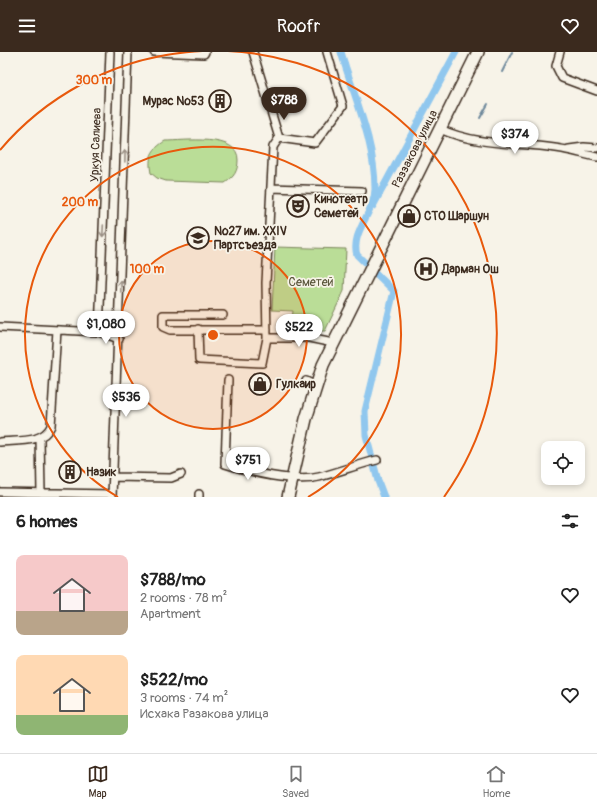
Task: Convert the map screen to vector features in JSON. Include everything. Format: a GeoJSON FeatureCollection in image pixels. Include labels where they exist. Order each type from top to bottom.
{"type":"FeatureCollection","features":[{"type":"Feature","properties":{"kind":"main road","name":"Раззакова улица"},"geometry":{"type":"LineString","coordinates":[[288,497],[316,386],[333,343],[478,52]]}},
{"type":"Feature","properties":{"kind":"street","name":"Уркуя Салиева"},"geometry":{"type":"LineString","coordinates":[[99,332],[110,52]]}},
{"type":"Feature","properties":{"kind":"street"},"geometry":{"type":"LineString","coordinates":[[0,492],[45,495],[112,495],[119,339],[128,52]]}},
{"type":"Feature","properties":{"kind":"street"},"geometry":{"type":"LineString","coordinates":[[154,52],[204,54],[205,52]]}},
{"type":"Feature","properties":{"kind":"street"},"geometry":{"type":"LineString","coordinates":[[253,52],[279,138]]}},
{"type":"Feature","properties":{"kind":"street"},"geometry":{"type":"LineString","coordinates":[[279,138],[316,143],[342,106],[327,52]]}},
{"type":"Feature","properties":{"kind":"street"},"geometry":{"type":"LineString","coordinates":[[560,52],[556,66],[562,78],[597,91]]}},
{"type":"Feature","properties":{"kind":"street"},"geometry":{"type":"LineString","coordinates":[[440,129],[456,137],[486,142],[567,150],[597,157]]}},
{"type":"Feature","properties":{"kind":"street"},"geometry":{"type":"LineString","coordinates":[[198,329],[199,360],[262,363],[267,338],[266,283],[272,147],[279,138]]}},
{"type":"Feature","properties":{"kind":"street"},"geometry":{"type":"LineString","coordinates":[[567,150],[584,147],[597,148]]}},
{"type":"Feature","properties":{"kind":"street"},"geometry":{"type":"LineString","coordinates":[[271,188],[362,190]]}},
{"type":"Feature","properties":{"kind":"street"},"geometry":{"type":"LineString","coordinates":[[223,314],[163,315],[163,327],[170,330],[267,330]]}},
{"type":"Feature","properties":{"kind":"street"},"geometry":{"type":"LineString","coordinates":[[0,327],[99,332],[119,339]]}},
{"type":"Feature","properties":{"kind":"street"},"geometry":{"type":"LineString","coordinates":[[0,442],[40,438],[48,434],[51,426],[57,330]]}},
{"type":"Feature","properties":{"kind":"street"},"geometry":{"type":"LineString","coordinates":[[267,338],[309,338],[333,343]]}},
{"type":"Feature","properties":{"kind":"street"},"geometry":{"type":"LineString","coordinates":[[228,380],[225,464],[248,471],[292,477],[317,478],[377,460]]}},
{"type":"Feature","properties":{"kind":"street"},"geometry":{"type":"LineString","coordinates":[[306,382],[316,386]]}},
{"type":"Feature","properties":{"kind":"street"},"geometry":{"type":"LineString","coordinates":[[40,438],[45,495]]}},
{"type":"Feature","properties":{"kind":"street"},"geometry":{"type":"LineString","coordinates":[[113,478],[171,478],[181,474]]}},
{"type":"Feature","properties":{"kind":"green space"},"geometry":{"type":"Polygon","coordinates":[[[209,140],[230,146],[236,151],[238,160],[236,171],[225,183],[166,181],[157,178],[151,173],[150,158],[156,148],[165,141],[209,140]]]}},
{"type":"Feature","properties":{"kind":"green space","name":"Семетей"},"geometry":{"type":"Polygon","coordinates":[[[275,247],[346,249],[344,291],[325,331],[291,329],[293,311],[272,310],[275,247]]]}},
{"type":"Feature","properties":{"kind":"waterway"},"geometry":{"type":"LineString","coordinates":[[341,52],[368,136],[374,171],[374,198],[357,239],[357,255],[394,291],[365,411],[366,435],[378,481],[384,497]]}},
{"type":"Feature","properties":{"kind":"waterway"},"geometry":{"type":"LineString","coordinates":[[373,206],[456,52]]}},
{"type":"Feature","properties":{"kind":"waterway"},"geometry":{"type":"LineString","coordinates":[[502,72],[512,52]]}},
{"type":"Feature","properties":{"kind":"waterway"},"geometry":{"type":"LineString","coordinates":[[480,118],[488,104]]}},
{"type":"Feature","properties":{"kind":"place","name":"Мурас №53"},"geometry":{"type":"Point","coordinates":[220,101]}},
{"type":"Feature","properties":{"kind":"place","name":"Кинотеатр Семетей"},"geometry":{"type":"Point","coordinates":[298,206]}},
{"type":"Feature","properties":{"kind":"place","name":"СТО Шаршун"},"geometry":{"type":"Point","coordinates":[409,216]}},
{"type":"Feature","properties":{"kind":"place","name":"№27 им. XXIV Партсъезда"},"geometry":{"type":"Point","coordinates":[198,238]}},
{"type":"Feature","properties":{"kind":"place","name":"Дарман Ош"},"geometry":{"type":"Point","coordinates":[426,269]}},
{"type":"Feature","properties":{"kind":"place","name":"Гулкаир"},"geometry":{"type":"Point","coordinates":[260,384]}},
{"type":"Feature","properties":{"kind":"place","name":"Назик"},"geometry":{"type":"Point","coordinates":[70,472]}}]}
